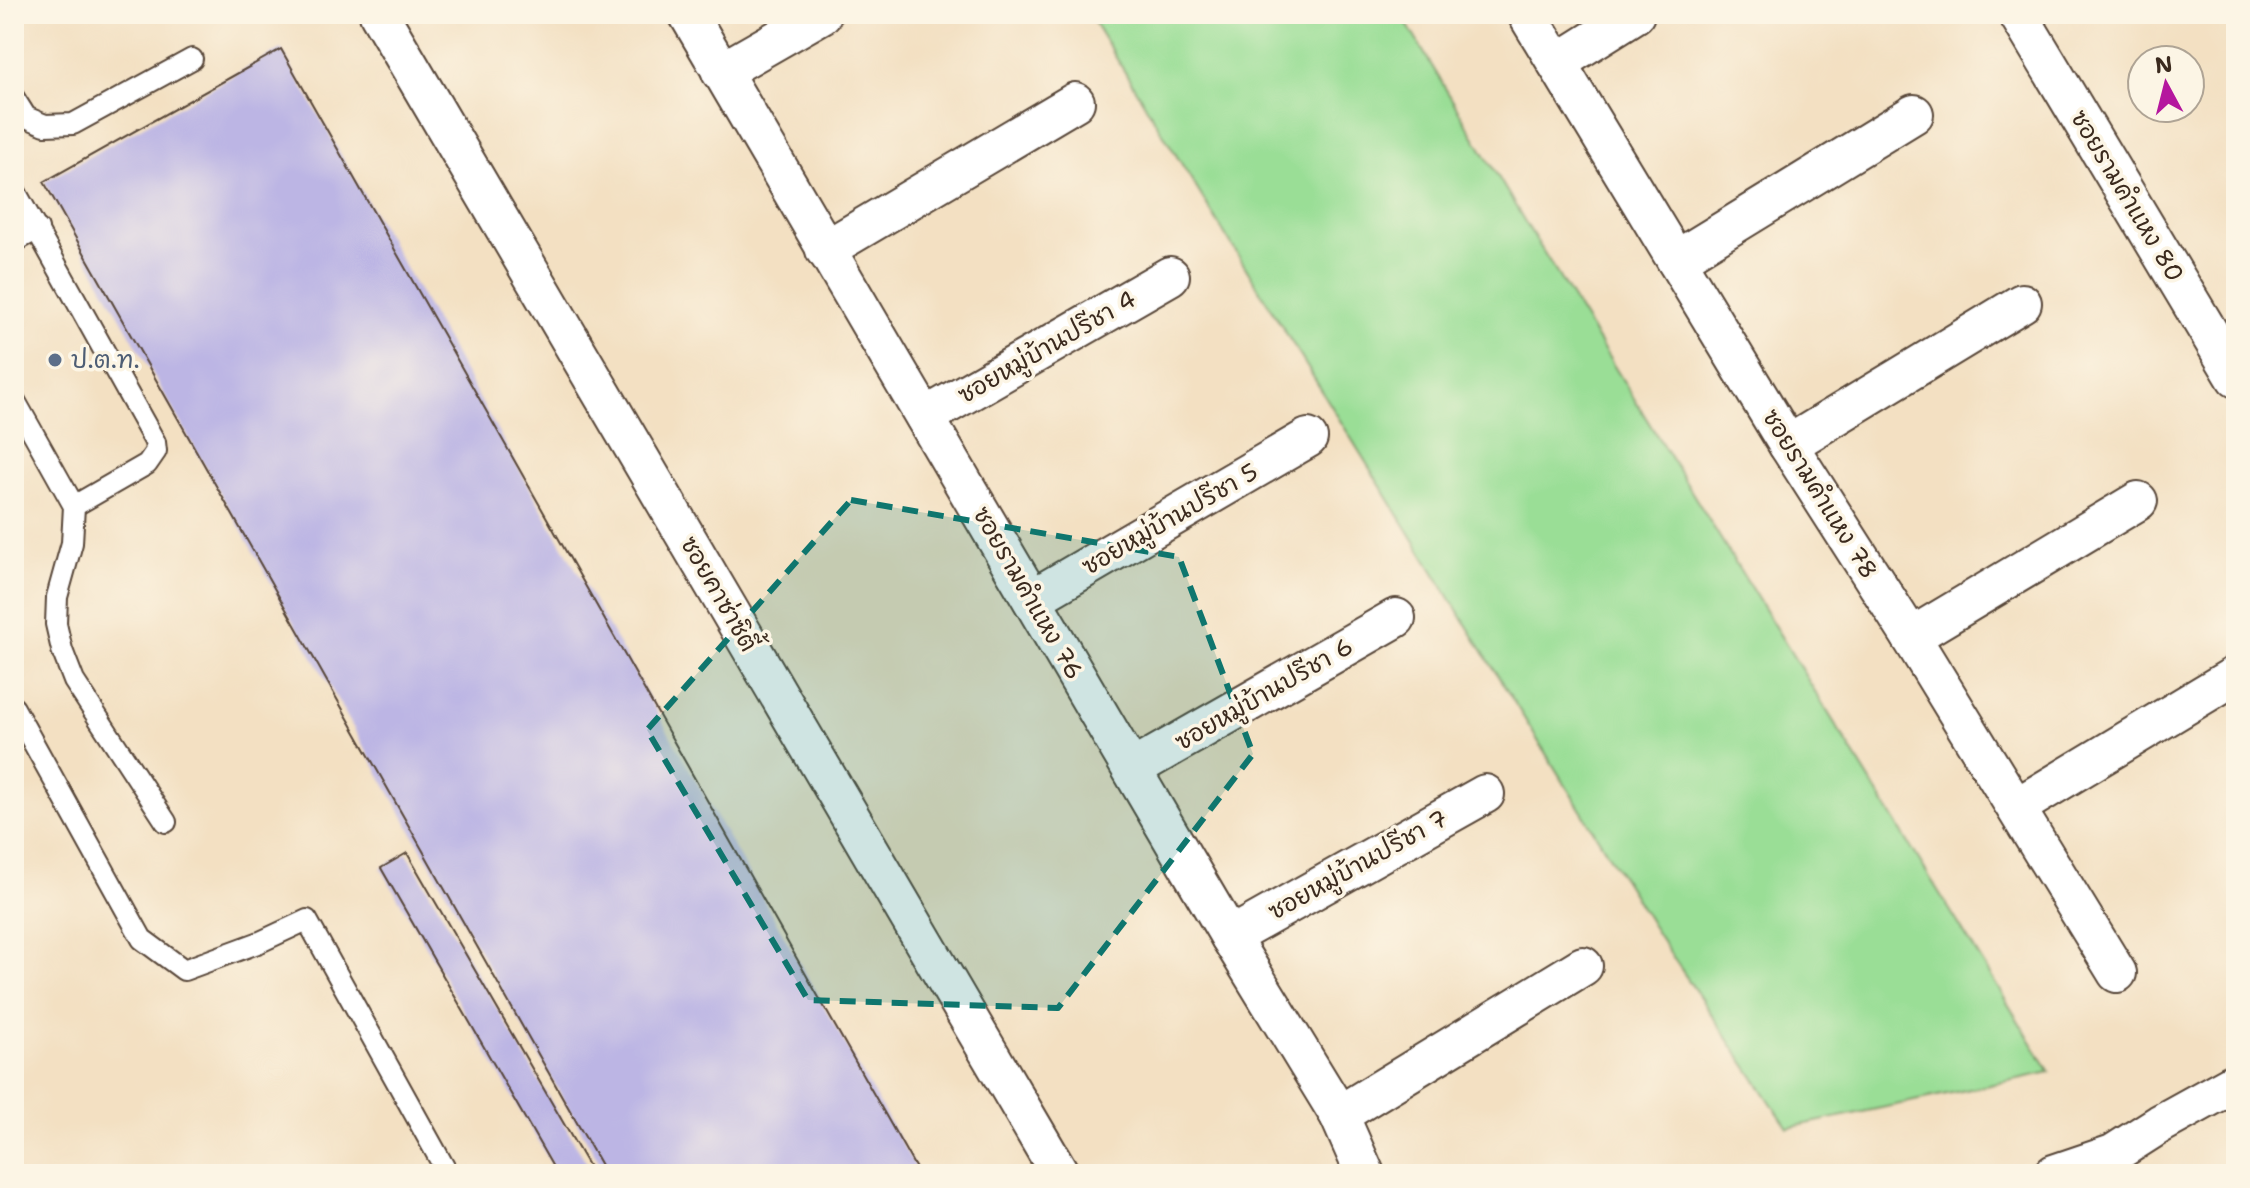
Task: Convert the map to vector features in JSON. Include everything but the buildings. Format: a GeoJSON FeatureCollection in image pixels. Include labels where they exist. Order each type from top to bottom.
{"type":"FeatureCollection","features":[{"type":"Feature","properties":{"kind":"street","name":"ซอยคาซ่าซิตี้"},"geometry":{"type":"LineString","coordinates":[[379,14],[1060,1174]]}},
{"type":"Feature","properties":{"kind":"street","name":"ซอยรามคำแหง 76"},"geometry":{"type":"LineString","coordinates":[[688,14],[1230,937],[1339,1115],[1365,1174]]}},
{"type":"Feature","properties":{"kind":"street"},"geometry":{"type":"LineString","coordinates":[[721,72],[822,14]]}},
{"type":"Feature","properties":{"kind":"street","name":"ซอยรามคำแหง 78"},"geometry":{"type":"LineString","coordinates":[[1527,14],[1788,445],[2017,807],[2117,973]]}},
{"type":"Feature","properties":{"kind":"street"},"geometry":{"type":"LineString","coordinates":[[1557,63],[1635,14]]}},
{"type":"Feature","properties":{"kind":"street","name":"ซอยรามคำแหง 80"},"geometry":{"type":"LineString","coordinates":[[2018,14],[2236,378]]}},
{"type":"Feature","properties":{"kind":"street"},"geometry":{"type":"LineString","coordinates":[[825,250],[1075,102]]}},
{"type":"Feature","properties":{"kind":"street"},"geometry":{"type":"LineString","coordinates":[[1676,260],[1914,114]]}},
{"type":"Feature","properties":{"kind":"street","name":"ซอยหมู่บ้านปรีชา 4"},"geometry":{"type":"LineString","coordinates":[[925,417],[1170,276]]}},
{"type":"Feature","properties":{"kind":"street"},"geometry":{"type":"LineString","coordinates":[[1788,445],[2022,303]]}},
{"type":"Feature","properties":{"kind":"street","name":"ซอยหมู่บ้านปรีชา 5"},"geometry":{"type":"LineString","coordinates":[[1032,599],[1308,438]]}},
{"type":"Feature","properties":{"kind":"street"},"geometry":{"type":"LineString","coordinates":[[1911,637],[2138,501]]}},
{"type":"Feature","properties":{"kind":"street","name":"ซอยหมู่บ้านปรีชา 6"},"geometry":{"type":"LineString","coordinates":[[1132,769],[1396,618]]}},
{"type":"Feature","properties":{"kind":"street"},"geometry":{"type":"LineString","coordinates":[[2017,807],[2236,675]]}},
{"type":"Feature","properties":{"kind":"street","name":"ซอยหมู่บ้านปรีชา 7"},"geometry":{"type":"LineString","coordinates":[[1230,937],[1485,794]]}},
{"type":"Feature","properties":{"kind":"street"},"geometry":{"type":"LineString","coordinates":[[1339,1115],[1583,966]]}},
{"type":"Feature","properties":{"kind":"street"},"geometry":{"type":"LineString","coordinates":[[2054,1174],[2113,1154],[2236,1082]]}},
{"type":"Feature","properties":{"kind":"lane"},"geometry":{"type":"LineString","coordinates":[[14,98],[26,117],[35,121],[45,125],[73,124],[192,59]]}},
{"type":"Feature","properties":{"kind":"lane"},"geometry":{"type":"LineString","coordinates":[[14,189],[155,442],[156,451],[147,464],[74,506]]}},
{"type":"Feature","properties":{"kind":"lane"},"geometry":{"type":"LineString","coordinates":[[14,242],[38,229]]}},
{"type":"Feature","properties":{"kind":"lane"},"geometry":{"type":"LineString","coordinates":[[14,399],[74,506],[72,543],[57,597],[56,624],[62,650],[74,681],[166,822]]}},
{"type":"Feature","properties":{"kind":"lane"},"geometry":{"type":"LineString","coordinates":[[14,708],[142,939],[184,970],[260,942],[307,920],[448,1174]]}},
{"type":"Feature","properties":{"kind":"highlighted area"},"geometry":{"type":"Polygon","coordinates":[[[851,500],[1179,557],[1253,754],[1058,1008],[808,1000],[647,730],[851,500]]]}},
{"type":"Feature","properties":{"kind":"green space"},"geometry":{"type":"Polygon","coordinates":[[[1089,14],[1401,14],[1525,222],[2050,1072],[1788,1128],[1658,935],[1089,14]]]}},
{"type":"Feature","properties":{"kind":"place","name":"ป.ต.ท."},"geometry":{"type":"Point","coordinates":[55,360]}}]}
